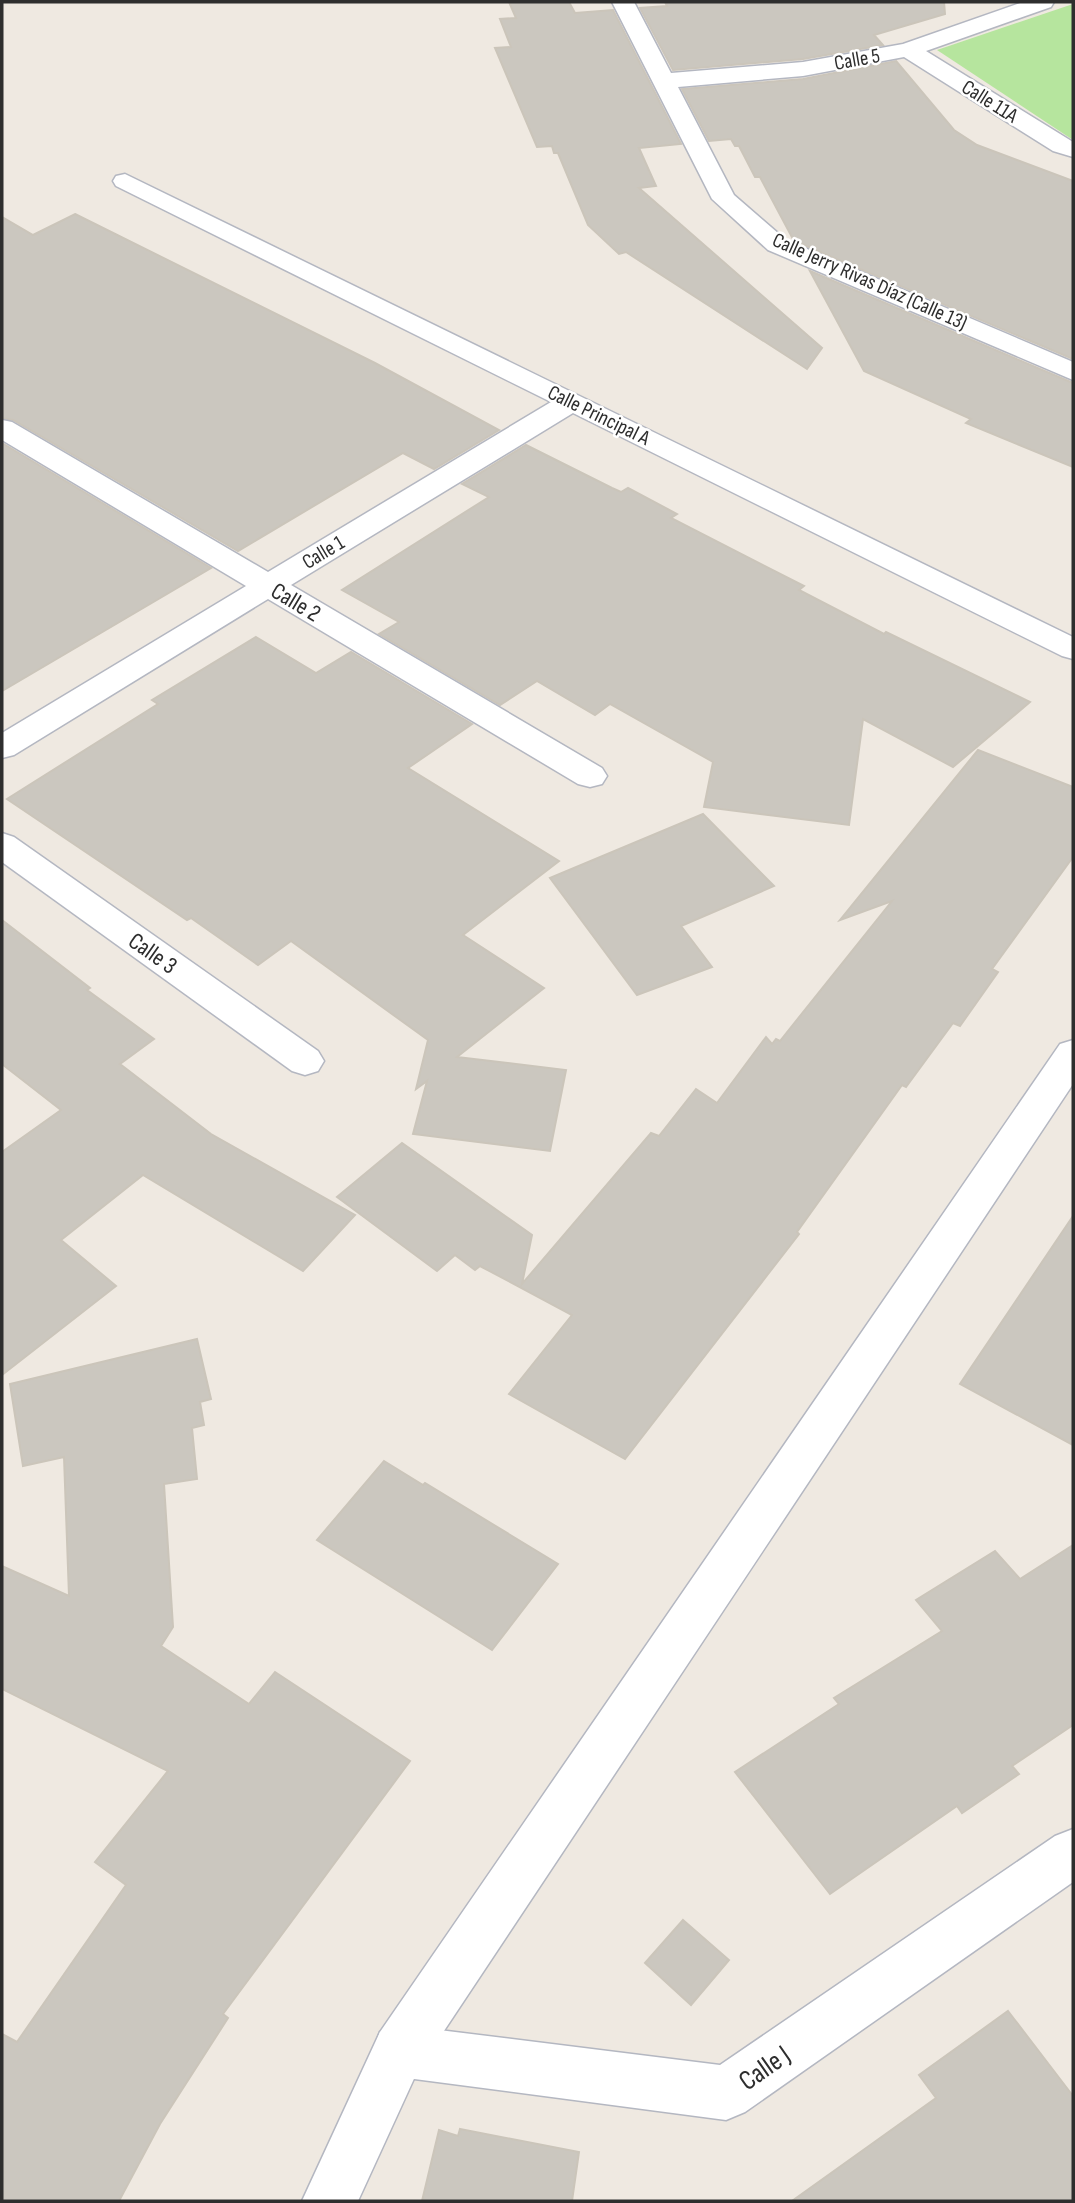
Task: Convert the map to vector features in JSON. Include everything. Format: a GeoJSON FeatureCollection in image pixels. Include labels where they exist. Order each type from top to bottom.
{"type":"FeatureCollection","features":[{"type":"Feature","properties":{"kind":"street","name":"Calle Jerry Rivas Díaz (Calle 13)"},"geometry":{"type":"LineString","coordinates":[[623,2],[724,199],[778,245],[1073,372]]}},
{"type":"Feature","properties":{"kind":"street","name":"Calle 5"},"geometry":{"type":"LineString","coordinates":[[663,81],[803,69],[908,50],[1043,2]]}},
{"type":"Feature","properties":{"kind":"street","name":"Calle 11A"},"geometry":{"type":"LineString","coordinates":[[908,50],[1061,146],[1073,150]]}},
{"type":"Feature","properties":{"kind":"street","name":"Calle Principal A"},"geometry":{"type":"LineString","coordinates":[[125,181],[1073,649]]}},
{"type":"Feature","properties":{"kind":"street","name":"Calle 1"},"geometry":{"type":"LineString","coordinates":[[2,747],[573,401]]}},
{"type":"Feature","properties":{"kind":"street","name":"Calle 2"},"geometry":{"type":"LineString","coordinates":[[2,428],[590,776]]}},
{"type":"Feature","properties":{"kind":"street","name":"Calle 3"},"geometry":{"type":"LineString","coordinates":[[2,845],[305,1062]]}},
{"type":"Feature","properties":{"kind":"street"},"geometry":{"type":"LineString","coordinates":[[330,2201],[399,2051],[1073,1054]]}},
{"type":"Feature","properties":{"kind":"street","name":"Calle J"},"geometry":{"type":"LineString","coordinates":[[399,2051],[726,2093],[1073,1853]]}},
{"type":"Feature","properties":{"kind":"green space"},"geometry":{"type":"Polygon","coordinates":[[[1073,4],[1073,140],[937,50],[1073,4]]]}},
{"type":"Feature","properties":{"kind":"building"},"geometry":{"type":"Polygon","coordinates":[[[509,2],[569,2],[575,13],[613,10],[681,144],[639,148],[656,186],[639,188],[822,348],[807,369],[626,252],[619,254],[588,225],[558,153],[554,153],[552,146],[537,147],[495,48],[511,47],[500,19],[516,18],[509,2]]]}},
{"type":"Feature","properties":{"kind":"building"},"geometry":{"type":"Polygon","coordinates":[[[665,2],[944,2],[945,14],[874,35],[883,45],[803,59],[673,70],[640,8],[667,6],[665,2]]]}},
{"type":"Feature","properties":{"kind":"building"},"geometry":{"type":"Polygon","coordinates":[[[896,61],[954,130],[977,145],[1073,181],[1073,359],[794,241],[760,177],[755,177],[739,146],[735,146],[731,139],[709,141],[682,89],[803,79],[896,61]]]}},
{"type":"Feature","properties":{"kind":"building"},"geometry":{"type":"Polygon","coordinates":[[[75,214],[375,363],[499,430],[434,469],[403,453],[238,551],[13,420],[2,418],[2,217],[33,235],[75,214]]]}},
{"type":"Feature","properties":{"kind":"building"},"geometry":{"type":"Polygon","coordinates":[[[810,271],[1073,383],[1073,467],[966,423],[971,419],[864,371],[810,271]]]}},
{"type":"Feature","properties":{"kind":"building"},"geometry":{"type":"Polygon","coordinates":[[[2,443],[211,568],[2,691],[2,443]]]}},
{"type":"Feature","properties":{"kind":"building"},"geometry":{"type":"Polygon","coordinates":[[[526,445],[621,492],[628,488],[677,514],[671,518],[804,586],[799,590],[884,634],[886,632],[1030,702],[953,767],[863,719],[849,825],[704,807],[713,762],[610,704],[595,715],[537,681],[500,705],[379,634],[399,622],[342,590],[489,497],[462,484],[526,445]]]}},
{"type":"Feature","properties":{"kind":"building"},"geometry":{"type":"Polygon","coordinates":[[[256,637],[316,673],[351,652],[472,724],[408,768],[559,861],[463,935],[544,988],[457,1057],[566,1070],[550,1151],[413,1134],[427,1081],[416,1089],[428,1040],[291,941],[258,965],[191,918],[187,920],[7,799],[158,704],[152,700],[256,637]]]}},
{"type":"Feature","properties":{"kind":"building"},"geometry":{"type":"Polygon","coordinates":[[[978,750],[1073,787],[1073,857],[992,969],[998,972],[960,1026],[953,1023],[906,1087],[902,1085],[797,1232],[799,1234],[625,1459],[509,1394],[572,1315],[480,1266],[475,1270],[455,1255],[437,1271],[337,1197],[402,1143],[532,1235],[522,1284],[651,1133],[659,1136],[696,1089],[717,1103],[766,1037],[772,1044],[776,1039],[780,1041],[892,901],[840,920],[978,750]]]}},
{"type":"Feature","properties":{"kind":"building"},"geometry":{"type":"Polygon","coordinates":[[[703,814],[774,886],[681,926],[712,967],[637,995],[550,878],[703,814]]]}},
{"type":"Feature","properties":{"kind":"building"},"geometry":{"type":"Polygon","coordinates":[[[2,920],[90,988],[87,990],[154,1039],[120,1064],[211,1134],[355,1215],[303,1271],[143,1175],[61,1240],[116,1286],[2,1375],[2,1152],[61,1110],[2,1064],[2,920]]]}},
{"type":"Feature","properties":{"kind":"building"},"geometry":{"type":"Polygon","coordinates":[[[1073,1216],[1073,1445],[960,1384],[1073,1216]]]}},
{"type":"Feature","properties":{"kind":"building"},"geometry":{"type":"Polygon","coordinates":[[[197,1339],[211,1399],[200,1402],[204,1425],[192,1428],[197,1479],[164,1484],[173,1627],[161,1646],[249,1704],[275,1672],[410,1761],[223,2014],[228,2018],[160,2124],[119,2201],[2,2201],[2,2034],[17,2042],[126,1885],[95,1862],[168,1771],[2,1689],[2,1566],[69,1596],[64,1457],[23,1466],[10,1384],[197,1339]]]}},
{"type":"Feature","properties":{"kind":"building"},"geometry":{"type":"Polygon","coordinates":[[[384,1461],[558,1564],[492,1650],[317,1540],[384,1461]]]}},
{"type":"Feature","properties":{"kind":"building"},"geometry":{"type":"Polygon","coordinates":[[[1073,1545],[1073,1725],[1012,1766],[1019,1774],[962,1813],[957,1806],[830,1894],[735,1772],[839,1704],[834,1698],[942,1631],[916,1600],[995,1551],[1020,1579],[1073,1545]]]}},
{"type":"Feature","properties":{"kind":"building"},"geometry":{"type":"Polygon","coordinates":[[[683,1920],[729,1960],[691,2005],[645,1963],[683,1920]]]}},
{"type":"Feature","properties":{"kind":"building"},"geometry":{"type":"Polygon","coordinates":[[[1008,2011],[1073,2096],[1073,2201],[792,2201],[936,2098],[919,2075],[1008,2011]]]}},
{"type":"Feature","properties":{"kind":"building"},"geometry":{"type":"Polygon","coordinates":[[[460,2129],[579,2152],[572,2201],[422,2201],[439,2130],[458,2136],[460,2129]]]}}]}
